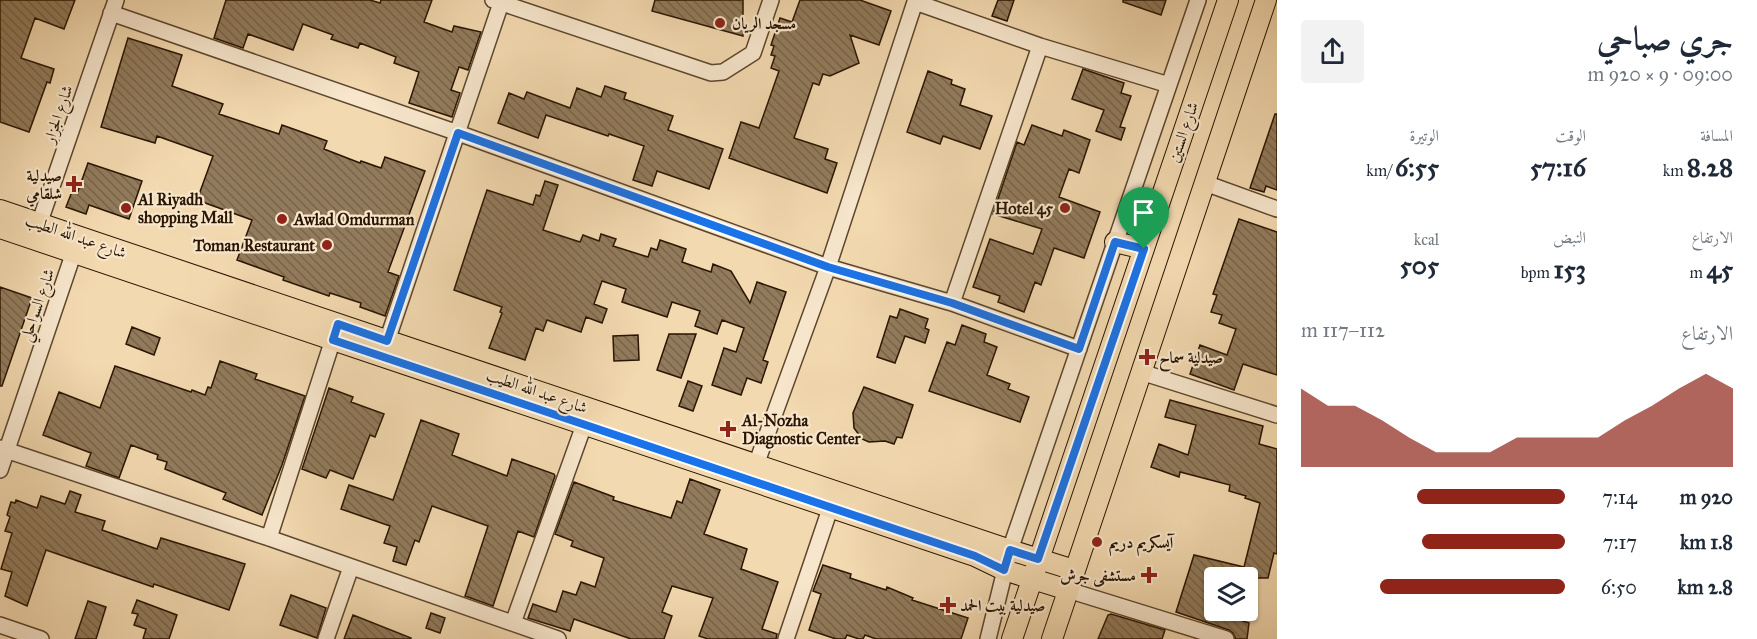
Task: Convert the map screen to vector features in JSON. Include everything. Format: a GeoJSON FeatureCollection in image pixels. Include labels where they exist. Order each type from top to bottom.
{"type":"FeatureCollection","features":[{"type":"Feature","properties":{"kind":"main road","name":"شارع الستين"},"geometry":{"type":"LineString","coordinates":[[1012,639],[1228,0]]}},
{"type":"Feature","properties":{"kind":"main road"},"geometry":{"type":"LineString","coordinates":[[1052,639],[1266,0]]}},
{"type":"Feature","properties":{"kind":"main road","name":"شارع عبد الله الطيب"},"geometry":{"type":"LineString","coordinates":[[0,210],[37,231],[335,332],[584,425],[753,472]]}},
{"type":"Feature","properties":{"kind":"main road","name":"شارع عبد الله الطيب"},"geometry":{"type":"LineString","coordinates":[[0,228],[37,231]]}},
{"type":"Feature","properties":{"kind":"main road"},"geometry":{"type":"LineString","coordinates":[[1115,242],[1144,249]]}},
{"type":"Feature","properties":{"kind":"main road","name":"شارع عبد الله الطيب"},"geometry":{"type":"LineString","coordinates":[[335,332],[387,341],[833,499],[1074,570]]}},
{"type":"Feature","properties":{"kind":"main road","name":"شارع عبد الله الطيب"},"geometry":{"type":"LineString","coordinates":[[833,499],[975,556],[1004,570],[1068,590]]}},
{"type":"Feature","properties":{"kind":"street"},"geometry":{"type":"LineString","coordinates":[[387,341],[458,133],[499,1],[711,73],[723,72],[753,53],[771,0]]}},
{"type":"Feature","properties":{"kind":"street"},"geometry":{"type":"LineString","coordinates":[[988,639],[1010,550],[1198,0]]}},
{"type":"Feature","properties":{"kind":"street"},"geometry":{"type":"LineString","coordinates":[[753,472],[828,267],[916,1],[1040,46],[1169,85]]}},
{"type":"Feature","properties":{"kind":"street"},"geometry":{"type":"LineString","coordinates":[[113,6],[828,267],[952,303],[1079,349]]}},
{"type":"Feature","properties":{"kind":"street","name":"شارع الجزار"},"geometry":{"type":"LineString","coordinates":[[37,231],[113,6]]}},
{"type":"Feature","properties":{"kind":"street"},"geometry":{"type":"LineString","coordinates":[[952,303],[1040,46]]}},
{"type":"Feature","properties":{"kind":"street"},"geometry":{"type":"LineString","coordinates":[[1205,183],[1277,209]]}},
{"type":"Feature","properties":{"kind":"street","name":"شارع السواحلي"},"geometry":{"type":"LineString","coordinates":[[0,470],[3,449],[76,245]]}},
{"type":"Feature","properties":{"kind":"street"},"geometry":{"type":"LineString","coordinates":[[270,538],[335,332]]}},
{"type":"Feature","properties":{"kind":"street"},"geometry":{"type":"LineString","coordinates":[[1141,372],[1277,415]]}},
{"type":"Feature","properties":{"kind":"street"},"geometry":{"type":"LineString","coordinates":[[513,623],[584,425]]}},
{"type":"Feature","properties":{"kind":"street"},"geometry":{"type":"LineString","coordinates":[[3,449],[270,538],[558,639]]}},
{"type":"Feature","properties":{"kind":"street"},"geometry":{"type":"LineString","coordinates":[[786,639],[833,499]]}},
{"type":"Feature","properties":{"kind":"street"},"geometry":{"type":"LineString","coordinates":[[326,639],[351,567]]}},
{"type":"Feature","properties":{"kind":"street"},"geometry":{"type":"LineString","coordinates":[[1068,590],[1226,639]]}},
{"type":"Feature","properties":{"kind":"street"},"geometry":{"type":"LineString","coordinates":[[0,625],[41,639]]}},
{"type":"Feature","properties":{"kind":"building"},"geometry":{"type":"Polygon","coordinates":[[[0,0],[75,0],[64,29],[35,18],[21,58],[54,69],[29,132],[0,122],[0,0]]]}},
{"type":"Feature","properties":{"kind":"building"},"geometry":{"type":"Polygon","coordinates":[[[226,0],[370,0],[380,3],[381,0],[432,0],[424,22],[452,32],[454,26],[481,32],[468,70],[459,67],[451,90],[460,93],[452,117],[409,103],[419,72],[394,63],[396,57],[360,43],[358,48],[331,39],[333,35],[303,24],[293,50],[248,34],[243,48],[214,38],[226,0]]]}},
{"type":"Feature","properties":{"kind":"building","name":"مسجد الريان"},"geometry":{"type":"Polygon","coordinates":[[[655,0],[743,0],[743,36],[652,11],[655,0]]]}},
{"type":"Feature","properties":{"kind":"building"},"geometry":{"type":"Polygon","coordinates":[[[800,0],[860,0],[891,11],[879,45],[850,35],[859,63],[830,76],[823,74],[819,85],[813,83],[794,138],[828,149],[825,159],[837,163],[827,193],[729,158],[741,122],[759,128],[779,71],[771,68],[775,56],[771,55],[774,46],[771,45],[780,18],[792,22],[800,0]]]}},
{"type":"Feature","properties":{"kind":"building"},"geometry":{"type":"Polygon","coordinates":[[[998,0],[1014,0],[1007,21],[992,16],[998,0]]]}},
{"type":"Feature","properties":{"kind":"building"},"geometry":{"type":"Polygon","coordinates":[[[1123,0],[1166,0],[1161,15],[1123,2],[1123,0]]]}},
{"type":"Feature","properties":{"kind":"building"},"geometry":{"type":"Polygon","coordinates":[[[128,38],[182,55],[172,86],[223,104],[219,114],[279,134],[282,125],[327,141],[324,149],[360,163],[361,161],[381,168],[385,157],[425,171],[388,272],[399,276],[385,316],[360,307],[361,303],[330,293],[329,296],[283,280],[284,277],[237,260],[252,220],[197,200],[213,156],[157,136],[155,143],[101,127],[128,38]]]}},
{"type":"Feature","properties":{"kind":"building"},"geometry":{"type":"Polygon","coordinates":[[[1083,69],[1124,83],[1121,93],[1131,96],[1120,127],[1125,128],[1121,140],[1096,131],[1104,110],[1072,99],[1083,69]]]}},
{"type":"Feature","properties":{"kind":"building"},"geometry":{"type":"Polygon","coordinates":[[[928,71],[952,80],[951,84],[965,89],[960,105],[992,116],[980,149],[943,136],[940,144],[907,132],[928,71]]]}},
{"type":"Feature","properties":{"kind":"building"},"geometry":{"type":"Polygon","coordinates":[[[605,86],[626,93],[624,99],[673,116],[668,130],[723,149],[709,189],[657,171],[652,186],[633,180],[644,146],[609,134],[608,136],[546,115],[538,138],[498,123],[509,93],[524,99],[527,92],[570,108],[577,88],[601,97],[605,86]]]}},
{"type":"Feature","properties":{"kind":"building"},"geometry":{"type":"Polygon","coordinates":[[[1275,114],[1277,114],[1277,190],[1266,186],[1264,192],[1250,188],[1275,114]]]}},
{"type":"Feature","properties":{"kind":"building"},"geometry":{"type":"Polygon","coordinates":[[[1032,125],[1062,136],[1064,130],[1090,140],[1079,173],[1069,169],[1059,197],[1100,212],[1084,258],[1054,248],[1041,285],[1035,282],[1024,312],[998,302],[1000,296],[973,287],[990,239],[1033,254],[1042,229],[993,214],[1017,142],[1024,145],[1032,125]]]}},
{"type":"Feature","properties":{"kind":"building"},"geometry":{"type":"Polygon","coordinates":[[[88,163],[142,181],[129,219],[89,205],[86,214],[66,207],[73,189],[78,191],[88,163]]]}},
{"type":"Feature","properties":{"kind":"building"},"geometry":{"type":"Polygon","coordinates":[[[545,181],[558,185],[543,230],[580,242],[583,235],[599,241],[601,234],[616,239],[613,246],[648,257],[651,248],[657,250],[660,240],[686,249],[682,262],[711,272],[713,264],[731,271],[750,303],[757,282],[786,292],[763,360],[768,362],[761,383],[747,378],[741,395],[712,385],[724,348],[736,352],[744,328],[722,320],[717,334],[695,326],[700,311],[672,302],[667,317],[622,302],[626,289],[602,281],[594,304],[607,309],[602,323],[586,317],[581,332],[547,320],[543,331],[536,328],[525,360],[489,348],[502,313],[500,312],[502,307],[454,290],[487,190],[533,205],[536,195],[540,196],[545,181]]]}},
{"type":"Feature","properties":{"kind":"building"},"geometry":{"type":"Polygon","coordinates":[[[1239,219],[1277,232],[1277,375],[1243,364],[1234,390],[1190,374],[1200,345],[1227,355],[1236,329],[1219,323],[1222,315],[1211,312],[1217,295],[1213,294],[1239,219]]]}},
{"type":"Feature","properties":{"kind":"building"},"geometry":{"type":"Polygon","coordinates":[[[0,287],[32,298],[2,386],[0,386],[0,287]]]}},
{"type":"Feature","properties":{"kind":"building"},"geometry":{"type":"Polygon","coordinates":[[[900,309],[928,319],[925,328],[929,330],[925,343],[905,336],[895,363],[877,357],[890,316],[897,318],[900,309]]]}},
{"type":"Feature","properties":{"kind":"building"},"geometry":{"type":"Polygon","coordinates":[[[962,325],[986,334],[984,342],[997,347],[987,375],[1010,384],[1008,389],[1029,397],[1020,422],[929,391],[947,342],[955,345],[962,325]]]}},
{"type":"Feature","properties":{"kind":"building"},"geometry":{"type":"Polygon","coordinates":[[[132,327],[160,338],[154,355],[126,344],[132,327]]]}},
{"type":"Feature","properties":{"kind":"building"},"geometry":{"type":"Polygon","coordinates":[[[669,334],[696,334],[681,378],[657,370],[669,334]]]}},
{"type":"Feature","properties":{"kind":"building"},"geometry":{"type":"Polygon","coordinates":[[[638,335],[639,360],[614,361],[613,336],[638,335]]]}},
{"type":"Feature","properties":{"kind":"building"},"geometry":{"type":"Polygon","coordinates":[[[220,361],[257,374],[255,379],[305,396],[282,465],[262,515],[223,499],[226,493],[165,469],[167,462],[157,459],[158,455],[131,445],[119,478],[86,466],[91,453],[43,435],[59,392],[100,408],[115,366],[205,395],[208,387],[211,388],[220,361]]]}},
{"type":"Feature","properties":{"kind":"building"},"geometry":{"type":"Polygon","coordinates":[[[688,381],[702,386],[693,411],[679,406],[688,381]]]}},
{"type":"Feature","properties":{"kind":"building"},"geometry":{"type":"Polygon","coordinates":[[[864,387],[913,405],[902,438],[897,437],[894,444],[885,441],[869,442],[862,439],[854,428],[853,413],[864,387]]]}},
{"type":"Feature","properties":{"kind":"building"},"geometry":{"type":"Polygon","coordinates":[[[329,388],[353,397],[351,402],[384,414],[375,437],[370,435],[353,479],[330,470],[326,478],[302,469],[329,388]]]}},
{"type":"Feature","properties":{"kind":"building"},"geometry":{"type":"Polygon","coordinates":[[[1170,400],[1263,426],[1259,444],[1277,449],[1277,554],[1274,553],[1268,578],[1258,578],[1258,567],[1244,567],[1260,503],[1229,491],[1230,485],[1180,472],[1179,477],[1151,467],[1159,444],[1188,455],[1196,425],[1165,417],[1170,400]]]}},
{"type":"Feature","properties":{"kind":"building"},"geometry":{"type":"Polygon","coordinates":[[[421,420],[459,434],[452,455],[507,476],[512,459],[555,476],[534,537],[518,531],[493,606],[465,596],[488,526],[432,506],[419,542],[415,540],[406,565],[393,561],[397,547],[384,543],[390,526],[341,509],[349,485],[393,500],[421,420]]]}},
{"type":"Feature","properties":{"kind":"building"},"geometry":{"type":"Polygon","coordinates":[[[690,479],[720,490],[704,534],[747,549],[741,569],[778,582],[762,629],[777,634],[776,639],[708,639],[699,636],[713,598],[672,586],[662,612],[672,616],[664,639],[631,639],[574,619],[570,631],[528,618],[533,604],[556,612],[563,591],[576,595],[581,582],[595,587],[604,558],[571,546],[573,541],[555,534],[574,482],[614,497],[613,500],[671,518],[677,501],[682,503],[690,479]]]}},
{"type":"Feature","properties":{"kind":"building"},"geometry":{"type":"Polygon","coordinates":[[[70,491],[81,495],[75,512],[105,521],[102,530],[157,549],[161,538],[245,564],[229,610],[154,584],[153,587],[46,550],[27,606],[5,596],[12,572],[1,569],[12,533],[5,531],[10,517],[7,515],[11,502],[15,503],[16,500],[37,508],[41,496],[65,504],[70,491]]]}},
{"type":"Feature","properties":{"kind":"building"},"geometry":{"type":"Polygon","coordinates":[[[1194,555],[1244,567],[1204,567],[1204,621],[1249,623],[1247,639],[1236,639],[1229,630],[1176,612],[1194,555]]]}},
{"type":"Feature","properties":{"kind":"building"},"geometry":{"type":"Polygon","coordinates":[[[823,565],[851,574],[850,578],[886,590],[887,587],[913,598],[912,600],[968,618],[961,639],[876,639],[865,635],[863,639],[859,639],[847,635],[845,639],[836,639],[809,630],[821,594],[813,591],[823,565]]]}},
{"type":"Feature","properties":{"kind":"building"},"geometry":{"type":"Polygon","coordinates":[[[291,595],[326,608],[317,638],[280,625],[291,595]]]}},
{"type":"Feature","properties":{"kind":"building"},"geometry":{"type":"Polygon","coordinates":[[[137,600],[177,615],[169,639],[143,639],[146,629],[134,625],[138,614],[132,613],[137,600]]]}},
{"type":"Feature","properties":{"kind":"building"},"geometry":{"type":"Polygon","coordinates":[[[88,601],[106,607],[96,639],[75,639],[88,601]]]}},
{"type":"Feature","properties":{"kind":"building"},"geometry":{"type":"Polygon","coordinates":[[[431,613],[445,618],[440,633],[426,628],[431,613]]]}},
{"type":"Feature","properties":{"kind":"building"},"geometry":{"type":"Polygon","coordinates":[[[353,615],[411,638],[411,639],[344,639],[353,615]]]}},
{"type":"Feature","properties":{"kind":"building"},"geometry":{"type":"Polygon","coordinates":[[[1108,615],[1165,630],[1162,639],[1098,639],[1108,615]]]}},
{"type":"Feature","properties":{"kind":"place","name":"مسجد الريان"},"geometry":{"type":"Point","coordinates":[720,23]}},
{"type":"Feature","properties":{"kind":"place","name":"صيدلية شلقامي"},"geometry":{"type":"Point","coordinates":[74,184]}},
{"type":"Feature","properties":{"kind":"place","name":"Al Riyadh shopping Mall"},"geometry":{"type":"Point","coordinates":[126,208]}},
{"type":"Feature","properties":{"kind":"place","name":"Hotel 45"},"geometry":{"type":"Point","coordinates":[1065,208]}},
{"type":"Feature","properties":{"kind":"place","name":"Awlad Omdurman"},"geometry":{"type":"Point","coordinates":[282,219]}},
{"type":"Feature","properties":{"kind":"place","name":"Toman Restaurant"},"geometry":{"type":"Point","coordinates":[327,245]}},
{"type":"Feature","properties":{"kind":"place","name":"صيدلية سماح"},"geometry":{"type":"Point","coordinates":[1147,357]}},
{"type":"Feature","properties":{"kind":"place","name":"Al-Nozha Diagnostic Center"},"geometry":{"type":"Point","coordinates":[728,429]}},
{"type":"Feature","properties":{"kind":"place","name":"آيسكريم دريم"},"geometry":{"type":"Point","coordinates":[1097,542]}},
{"type":"Feature","properties":{"kind":"place","name":"مستشفى جرش"},"geometry":{"type":"Point","coordinates":[1149,575]}},
{"type":"Feature","properties":{"kind":"place","name":"صيدلية بيت الحمد"},"geometry":{"type":"Point","coordinates":[948,605]}},
{"type":"Feature","properties":{"kind":"route"},"geometry":{"type":"LineString","coordinates":[[458,133],[828,267],[952,303],[1079,349],[1115,242],[1144,249],[1038,559],[1010,550],[1004,570],[975,556],[333,340],[338,324],[387,341],[458,133]]}}]}
